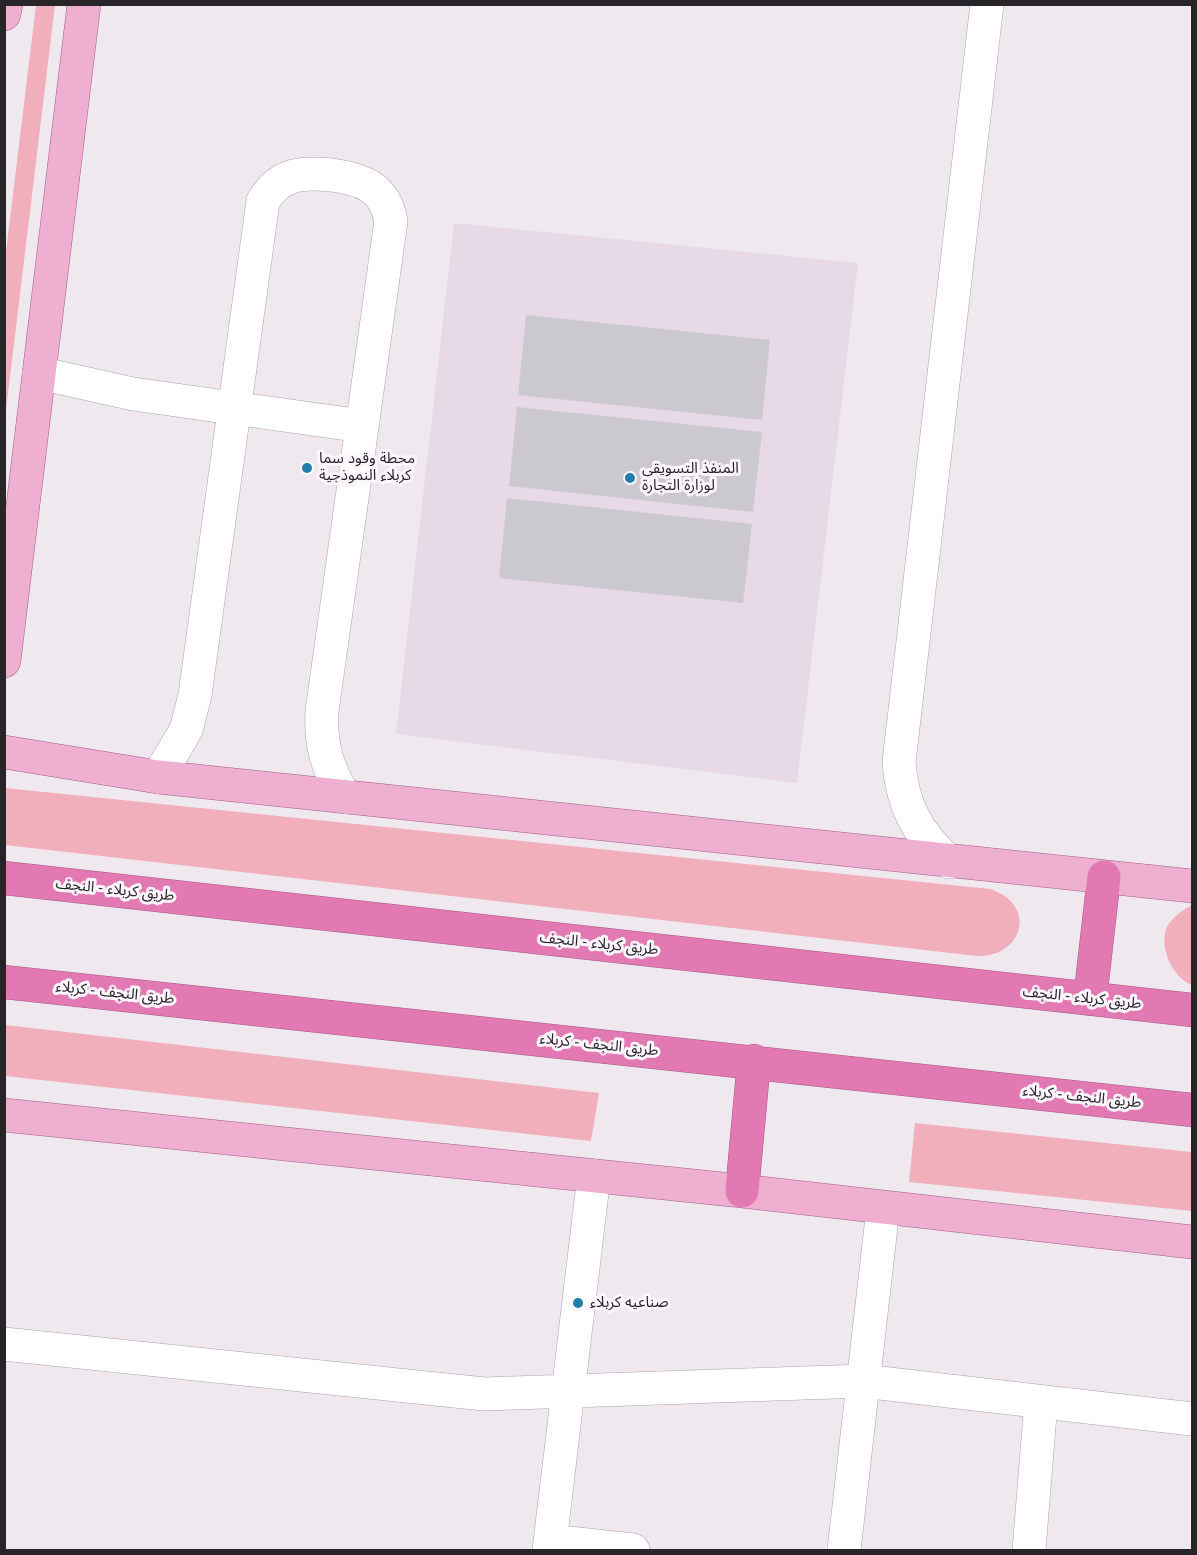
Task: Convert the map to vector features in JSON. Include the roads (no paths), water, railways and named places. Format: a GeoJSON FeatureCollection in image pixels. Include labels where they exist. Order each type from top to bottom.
{"type":"FeatureCollection","features":[{"type":"Feature","properties":{"kind":"highway"},"geometry":{"type":"LineString","coordinates":[[1090,999],[1104,877]]}},
{"type":"Feature","properties":{"kind":"highway","name":"طريق كربلاء - النجف"},"geometry":{"type":"LineString","coordinates":[[4,878],[1192,1010]]}},
{"type":"Feature","properties":{"kind":"highway","name":"طريق النجف - كربلاء"},"geometry":{"type":"LineString","coordinates":[[4,982],[1192,1110]]}},
{"type":"Feature","properties":{"kind":"highway"},"geometry":{"type":"LineString","coordinates":[[742,1191],[754,1061]]}},
{"type":"Feature","properties":{"kind":"main road"},"geometry":{"type":"LineString","coordinates":[[4,14],[6,4]]}},
{"type":"Feature","properties":{"kind":"main road"},"geometry":{"type":"LineString","coordinates":[[4,661],[84,4]]}},
{"type":"Feature","properties":{"kind":"main road"},"geometry":{"type":"LineString","coordinates":[[4,752],[158,777],[1192,886]]}},
{"type":"Feature","properties":{"kind":"main road"},"geometry":{"type":"LineString","coordinates":[[4,1115],[742,1191],[883,1209],[1192,1242]]}},
{"type":"Feature","properties":{"kind":"street"},"geometry":{"type":"LineString","coordinates":[[949,862],[917,828],[907,807],[901,785],[899,762],[987,4]]}},
{"type":"Feature","properties":{"kind":"street"},"geometry":{"type":"LineString","coordinates":[[158,777],[178,747],[192,713],[263,201],[269,190],[290,176],[302,173],[349,177],[362,181],[378,192],[388,208],[391,221],[321,729],[327,765],[345,797]]}},
{"type":"Feature","properties":{"kind":"street"},"geometry":{"type":"LineString","coordinates":[[39,373],[116,390],[362,426]]}},
{"type":"Feature","properties":{"kind":"street"},"geometry":{"type":"LineString","coordinates":[[594,1176],[549,1546],[633,1551]]}},
{"type":"Feature","properties":{"kind":"street"},"geometry":{"type":"LineString","coordinates":[[843,1551],[883,1209]]}},
{"type":"Feature","properties":{"kind":"street"},"geometry":{"type":"LineString","coordinates":[[4,1344],[484,1394],[863,1381],[1192,1419]]}},
{"type":"Feature","properties":{"kind":"street"},"geometry":{"type":"LineString","coordinates":[[1029,1551],[1041,1402]]}},
{"type":"Feature","properties":{"kind":"place","name":"محطة وقود سما كربلاء النموذجية"},"geometry":{"type":"Point","coordinates":[307,468]}},
{"type":"Feature","properties":{"kind":"place","name":"المنفذ التسويقي لوزارة التجارة"},"geometry":{"type":"Point","coordinates":[630,478]}},
{"type":"Feature","properties":{"kind":"place","name":"صناعيه كربلاء"},"geometry":{"type":"Point","coordinates":[578,1303]}}]}
